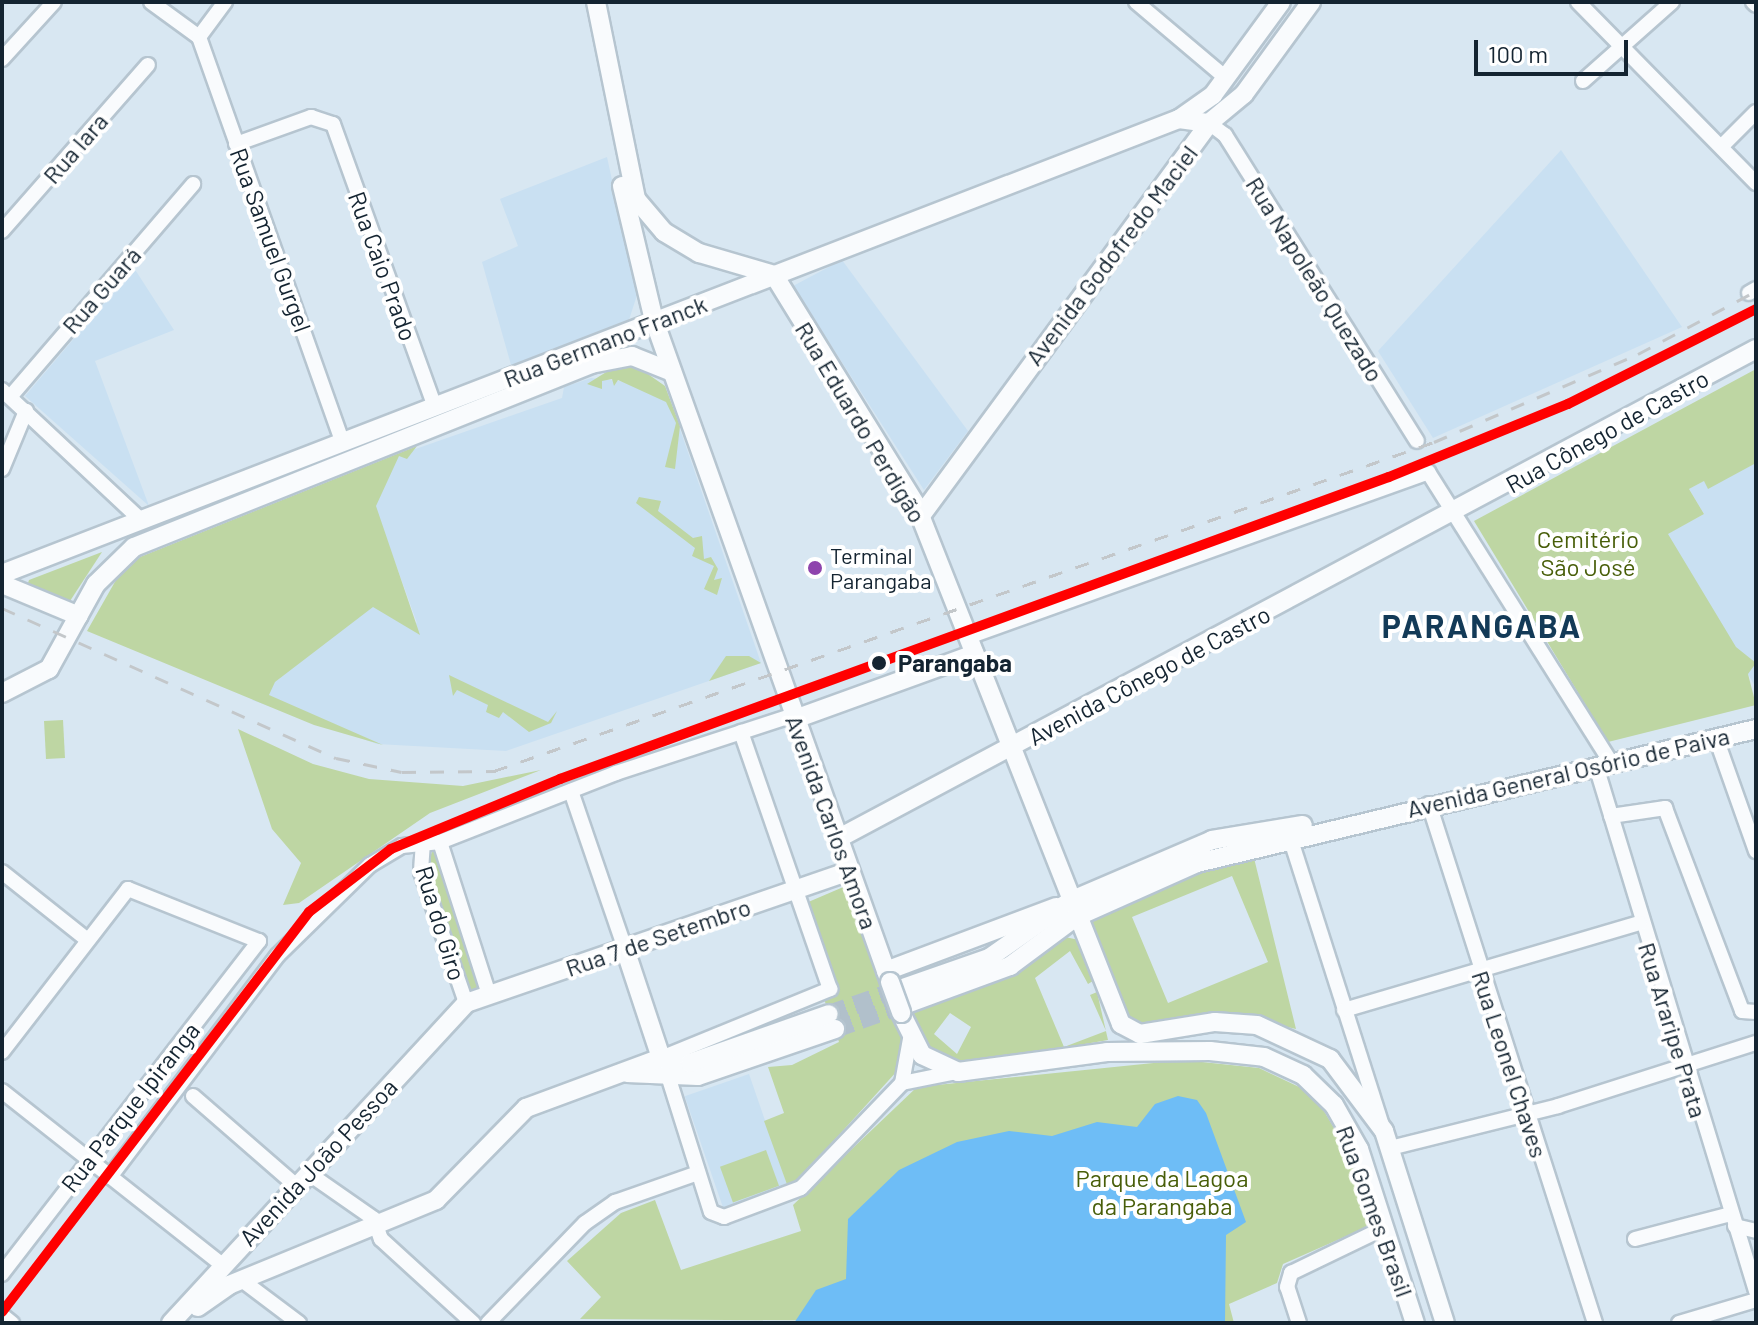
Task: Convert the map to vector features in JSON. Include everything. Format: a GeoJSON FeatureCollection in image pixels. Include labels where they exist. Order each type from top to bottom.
{"type":"FeatureCollection","features":[{"type":"Feature","properties":{"kind":"main road","name":"Avenida Carlos Amora"},"geometry":{"type":"LineString","coordinates":[[583,2],[654,320],[688,429],[841,837],[850,871],[898,991],[910,1039],[932,1064],[958,1072]]}},
{"type":"Feature","properties":{"kind":"main road"},"geometry":{"type":"LineString","coordinates":[[596,2],[636,199],[664,232],[699,253],[774,275]]}},
{"type":"Feature","properties":{"kind":"main road","name":"Avenida Godofredo Maciel"},"geometry":{"type":"LineString","coordinates":[[1179,119],[1226,78],[1281,2]]}},
{"type":"Feature","properties":{"kind":"main road","name":"Avenida Godofredo Maciel"},"geometry":{"type":"LineString","coordinates":[[920,517],[1209,123],[1244,94],[1311,2]]}},
{"type":"Feature","properties":{"kind":"main road","name":"Rua Germano Franck"},"geometry":{"type":"LineString","coordinates":[[2,574],[1179,119],[1209,123]]}},
{"type":"Feature","properties":{"kind":"main road","name":"Rua Eduardo Perdigão"},"geometry":{"type":"LineString","coordinates":[[774,275],[920,517],[1073,909]]}},
{"type":"Feature","properties":{"kind":"main road","name":"Rua Cônego de Castro"},"geometry":{"type":"LineString","coordinates":[[1457,513],[1756,349]]}},
{"type":"Feature","properties":{"kind":"main road","name":"Rua Germano Franck"},"geometry":{"type":"LineString","coordinates":[[79,616],[106,571],[134,547],[591,364],[632,356],[672,372]]}},
{"type":"Feature","properties":{"kind":"main road","name":"Avenida Cônego de Castro"},"geometry":{"type":"LineString","coordinates":[[841,837],[1457,513]]}},
{"type":"Feature","properties":{"kind":"main road"},"geometry":{"type":"LineString","coordinates":[[2,693],[49,669],[79,616],[99,567],[141,520]]}},
{"type":"Feature","properties":{"kind":"main road"},"geometry":{"type":"LineString","coordinates":[[2,584],[79,616]]}},
{"type":"Feature","properties":{"kind":"main road"},"geometry":{"type":"LineString","coordinates":[[794,717],[971,646]]}},
{"type":"Feature","properties":{"kind":"main road","name":"Avenida General Osório de Paiva"},"geometry":{"type":"LineString","coordinates":[[898,991],[1010,966],[1073,909],[1289,833],[1381,815],[1756,729]]}},
{"type":"Feature","properties":{"kind":"main road","name":"Rua 7 de Setembro"},"geometry":{"type":"LineString","coordinates":[[466,1003],[850,871]]}},
{"type":"Feature","properties":{"kind":"main road"},"geometry":{"type":"LineString","coordinates":[[898,991],[1073,909],[1121,1024],[1107,1052]]}},
{"type":"Feature","properties":{"kind":"main road"},"geometry":{"type":"LineString","coordinates":[[625,949],[661,1058]]}},
{"type":"Feature","properties":{"kind":"main road","name":"Avenida João Pessoa"},"geometry":{"type":"LineString","coordinates":[[171,1323],[222,1265],[263,1228],[466,1003]]}},
{"type":"Feature","properties":{"kind":"main road"},"geometry":{"type":"LineString","coordinates":[[184,1323],[202,1302],[243,1281],[377,1228],[448,1190],[526,1108],[661,1058],[690,1063],[832,1022],[710,1073],[669,1079],[624,1073]]}},
{"type":"Feature","properties":{"kind":"main road","name":"Rua Gomes Brasil"},"geometry":{"type":"LineString","coordinates":[[1121,1024],[1140,1034],[1240,1023],[1290,1036],[1345,1073],[1387,1139],[1445,1323]]}},
{"type":"Feature","properties":{"kind":"main road","name":"Rua Gomes Brasil"},"geometry":{"type":"LineString","coordinates":[[958,1072],[1107,1052],[1239,1053],[1303,1075],[1348,1127],[1415,1323]]}},
{"type":"Feature","properties":{"kind":"main road"},"geometry":{"type":"LineString","coordinates":[[243,1281],[234,1269],[263,1228]]}},
{"type":"Feature","properties":{"kind":"street"},"geometry":{"type":"LineString","coordinates":[[2,59],[54,2]]}},
{"type":"Feature","properties":{"kind":"street"},"geometry":{"type":"LineString","coordinates":[[151,2],[199,37],[225,2]]}},
{"type":"Feature","properties":{"kind":"street"},"geometry":{"type":"LineString","coordinates":[[1578,2],[1756,183]]}},
{"type":"Feature","properties":{"kind":"street"},"geometry":{"type":"LineString","coordinates":[[1583,81],[1672,2]]}},
{"type":"Feature","properties":{"kind":"street"},"geometry":{"type":"LineString","coordinates":[[1142,4],[1226,78]]}},
{"type":"Feature","properties":{"kind":"street","name":"Rua Samuel Gurgel"},"geometry":{"type":"LineString","coordinates":[[199,37],[343,443]]}},
{"type":"Feature","properties":{"kind":"street","name":"Rua Iara"},"geometry":{"type":"LineString","coordinates":[[2,231],[148,65]]}},
{"type":"Feature","properties":{"kind":"street"},"geometry":{"type":"LineString","coordinates":[[1722,146],[1756,112]]}},
{"type":"Feature","properties":{"kind":"street","name":"Rua Caio Prado"},"geometry":{"type":"LineString","coordinates":[[236,144],[311,117],[333,124],[435,407]]}},
{"type":"Feature","properties":{"kind":"street","name":"Rua Napoleão Quezado"},"geometry":{"type":"LineString","coordinates":[[1209,123],[1225,135],[1417,441]]}},
{"type":"Feature","properties":{"kind":"street","name":"Rua Guará"},"geometry":{"type":"LineString","coordinates":[[6,393],[193,184]]}},
{"type":"Feature","properties":{"kind":"street"},"geometry":{"type":"LineString","coordinates":[[6,393],[141,520]]}},
{"type":"Feature","properties":{"kind":"street"},"geometry":{"type":"LineString","coordinates":[[2,469],[26,411]]}},
{"type":"Feature","properties":{"kind":"street"},"geometry":{"type":"LineString","coordinates":[[971,646],[1433,473],[1604,764]]}},
{"type":"Feature","properties":{"kind":"street"},"geometry":{"type":"LineString","coordinates":[[423,842],[440,842],[571,791],[741,732],[794,717]]}},
{"type":"Feature","properties":{"kind":"street"},"geometry":{"type":"LineString","coordinates":[[661,1058],[830,989],[741,732]]}},
{"type":"Feature","properties":{"kind":"street"},"geometry":{"type":"LineString","coordinates":[[1716,738],[1756,851]]}},
{"type":"Feature","properties":{"kind":"street","name":"Rua Araripe Prata"},"geometry":{"type":"LineString","coordinates":[[1604,764],[1611,816],[1639,923],[1756,1291]]}},
{"type":"Feature","properties":{"kind":"street"},"geometry":{"type":"LineString","coordinates":[[571,791],[625,949]]}},
{"type":"Feature","properties":{"kind":"street","name":"Rua Leonel Chaves"},"geometry":{"type":"LineString","coordinates":[[1429,804],[1595,1323]]}},
{"type":"Feature","properties":{"kind":"street"},"geometry":{"type":"LineString","coordinates":[[1611,816],[1665,808],[1742,1011],[1756,1012]]}},
{"type":"Feature","properties":{"kind":"street","name":"Rua Gomes Brasil"},"geometry":{"type":"LineString","coordinates":[[1289,833],[1387,1139]]}},
{"type":"Feature","properties":{"kind":"street","name":"Rua do Giro"},"geometry":{"type":"LineString","coordinates":[[423,842],[421,872],[466,1003]]}},
{"type":"Feature","properties":{"kind":"street","name":"Rua Parque Ipiranga"},"geometry":{"type":"LineString","coordinates":[[110,1177],[307,921],[370,865],[423,842]]}},
{"type":"Feature","properties":{"kind":"street","name":"Rua do Giro"},"geometry":{"type":"LineString","coordinates":[[440,842],[489,995]]}},
{"type":"Feature","properties":{"kind":"street"},"geometry":{"type":"LineString","coordinates":[[2,872],[85,938],[2,1052]]}},
{"type":"Feature","properties":{"kind":"street","name":"Rua Parque Ipiranga"},"geometry":{"type":"LineString","coordinates":[[2,1274],[87,1159],[259,941],[132,889],[85,938]]}},
{"type":"Feature","properties":{"kind":"street"},"geometry":{"type":"LineString","coordinates":[[1344,1010],[1639,923]]}},
{"type":"Feature","properties":{"kind":"street"},"geometry":{"type":"LineString","coordinates":[[669,1079],[711,1212],[724,1217],[797,1192],[902,1083],[910,1039]]}},
{"type":"Feature","properties":{"kind":"street"},"geometry":{"type":"LineString","coordinates":[[1387,1139],[1525,1111],[1756,1043]]}},
{"type":"Feature","properties":{"kind":"street"},"geometry":{"type":"LineString","coordinates":[[902,1083],[958,1072]]}},
{"type":"Feature","properties":{"kind":"street"},"geometry":{"type":"LineString","coordinates":[[2,1091],[222,1265]]}},
{"type":"Feature","properties":{"kind":"street"},"geometry":{"type":"LineString","coordinates":[[193,1096],[305,1181],[377,1228],[473,1323]]}},
{"type":"Feature","properties":{"kind":"street"},"geometry":{"type":"LineString","coordinates":[[488,1323],[585,1223],[615,1202],[698,1173]]}},
{"type":"Feature","properties":{"kind":"street"},"geometry":{"type":"LineString","coordinates":[[1635,1239],[1733,1220],[1756,1231]]}},
{"type":"Feature","properties":{"kind":"street"},"geometry":{"type":"LineString","coordinates":[[1299,1323],[1288,1279],[1298,1267],[1384,1228]]}},
{"type":"Feature","properties":{"kind":"street"},"geometry":{"type":"LineString","coordinates":[[243,1281],[299,1323]]}},
{"type":"Feature","properties":{"kind":"street"},"geometry":{"type":"LineString","coordinates":[[1679,1323],[1756,1300]]}},
{"type":"Feature","properties":{"kind":"street"},"geometry":{"type":"LineString","coordinates":[[2,1315],[12,1323]]}},
{"type":"Feature","properties":{"kind":"shaded area"},"geometry":{"type":"Polygon","coordinates":[[[1561,150],[1682,327],[1433,438],[1378,351],[1561,150]]]}},
{"type":"Feature","properties":{"kind":"shaded area"},"geometry":{"type":"Polygon","coordinates":[[[607,157],[637,295],[628,323],[511,365],[482,262],[518,246],[500,199],[607,157]]]}},
{"type":"Feature","properties":{"kind":"shaded area"},"geometry":{"type":"Polygon","coordinates":[[[842,260],[968,431],[924,490],[793,286],[842,260]]]}},
{"type":"Feature","properties":{"kind":"shaded area"},"geometry":{"type":"Polygon","coordinates":[[[134,268],[174,330],[95,361],[149,506],[25,396],[134,268]]]}},
{"type":"Feature","properties":{"kind":"shaded area"},"geometry":{"type":"Polygon","coordinates":[[[591,378],[665,386],[761,663],[506,751],[377,744],[252,700],[373,604],[417,623],[361,468],[562,398],[564,387],[591,378]]]}},
{"type":"Feature","properties":{"kind":"shaded area"},"geometry":{"type":"Polygon","coordinates":[[[1756,453],[1756,688],[1667,534],[1704,514],[1689,489],[1756,453]]]}},
{"type":"Feature","properties":{"kind":"shaded area"},"geometry":{"type":"Polygon","coordinates":[[[749,1074],[789,1190],[725,1212],[685,1096],[749,1074]]]}},
{"type":"Feature","properties":{"kind":"green space"},"geometry":{"type":"Polygon","coordinates":[[[635,365],[665,386],[680,426],[675,469],[665,467],[676,423],[666,402],[618,380],[614,386],[612,379],[602,381],[602,389],[587,384],[616,366],[635,365]]]}},
{"type":"Feature","properties":{"kind":"green space","name":"Cemitério São José"},"geometry":{"type":"Polygon","coordinates":[[[1756,369],[1756,463],[1708,489],[1704,481],[1689,489],[1704,514],[1668,534],[1736,647],[1756,663],[1748,674],[1756,705],[1608,742],[1474,521],[1756,369]]]}},
{"type":"Feature","properties":{"kind":"green space"},"geometry":{"type":"Polygon","coordinates":[[[417,446],[407,459],[399,456],[376,506],[420,635],[373,607],[275,682],[269,695],[383,745],[314,725],[87,631],[116,580],[140,557],[417,446]]]}},
{"type":"Feature","properties":{"kind":"green space"},"geometry":{"type":"Polygon","coordinates":[[[639,497],[661,501],[658,511],[693,538],[702,536],[704,559],[711,557],[718,569],[714,580],[722,578],[717,595],[704,589],[714,566],[692,556],[695,548],[636,503],[639,497]]]}},
{"type":"Feature","properties":{"kind":"green space"},"geometry":{"type":"Polygon","coordinates":[[[102,552],[70,601],[28,583],[29,580],[102,552]]]}},
{"type":"Feature","properties":{"kind":"green space"},"geometry":{"type":"Polygon","coordinates":[[[726,656],[749,656],[761,663],[709,681],[726,656]]]}},
{"type":"Feature","properties":{"kind":"green space"},"geometry":{"type":"Polygon","coordinates":[[[449,675],[548,722],[557,711],[551,723],[529,732],[503,712],[499,718],[486,712],[488,705],[457,690],[453,696],[449,675]]]}},
{"type":"Feature","properties":{"kind":"green space"},"geometry":{"type":"Polygon","coordinates":[[[63,720],[65,758],[46,759],[44,721],[63,720]]]}},
{"type":"Feature","properties":{"kind":"green space"},"geometry":{"type":"Polygon","coordinates":[[[238,729],[313,764],[369,779],[463,786],[541,770],[430,813],[299,903],[283,905],[301,863],[272,829],[238,729]]]}},
{"type":"Feature","properties":{"kind":"green space"},"geometry":{"type":"Polygon","coordinates":[[[436,846],[487,986],[464,994],[423,867],[436,846]]]}},
{"type":"Feature","properties":{"kind":"green space"},"geometry":{"type":"Polygon","coordinates":[[[1253,854],[1296,1029],[1246,1017],[1141,1028],[1124,1016],[1090,920],[1208,865],[1253,854]],[[1232,876],[1132,917],[1168,1003],[1268,962],[1232,876]]]}},
{"type":"Feature","properties":{"kind":"green space"},"geometry":{"type":"Polygon","coordinates":[[[848,885],[903,1041],[898,1070],[789,1190],[764,1121],[784,1113],[768,1067],[792,1065],[839,1042],[824,999],[838,992],[806,903],[848,885]]]}},
{"type":"Feature","properties":{"kind":"green space"},"geometry":{"type":"Polygon","coordinates":[[[1065,937],[1079,940],[1093,981],[1088,984],[1070,951],[1035,978],[1064,1047],[1106,1031],[1108,1040],[958,1066],[931,1054],[909,1012],[1014,972],[1065,937]],[[950,1013],[934,1034],[957,1054],[971,1027],[950,1013]]]}},
{"type":"Feature","properties":{"kind":"green space"},"geometry":{"type":"Polygon","coordinates":[[[1097,992],[1106,1031],[1090,995],[1097,992]]]}},
{"type":"Feature","properties":{"kind":"green space","name":"Parque da Lagoa da Parangaba"},"geometry":{"type":"Polygon","coordinates":[[[1183,1060],[1259,1068],[1314,1094],[1351,1157],[1369,1217],[1367,1227],[1283,1264],[1277,1283],[1229,1304],[1234,1323],[580,1319],[601,1297],[567,1261],[621,1213],[655,1200],[681,1270],[801,1231],[793,1205],[917,1087],[1183,1060]]]}},
{"type":"Feature","properties":{"kind":"green space"},"geometry":{"type":"Polygon","coordinates":[[[766,1150],[779,1186],[733,1202],[720,1167],[766,1150]]]}},
{"type":"Feature","properties":{"kind":"water"},"geometry":{"type":"Polygon","coordinates":[[[1178,1096],[1197,1100],[1206,1113],[1246,1222],[1226,1235],[1225,1323],[794,1323],[816,1290],[846,1279],[848,1219],[899,1170],[957,1142],[1009,1131],[1052,1136],[1097,1122],[1137,1127],[1155,1104],[1178,1096]]]}},
{"type":"Feature","properties":{"kind":"tunnel"},"geometry":{"type":"LineString","coordinates":[[829,1014],[903,988]]}},
{"type":"Feature","properties":{"kind":"tunnel"},"geometry":{"type":"LineString","coordinates":[[835,1029],[909,1003]]}},
{"type":"Feature","properties":{"kind":"railway"},"geometry":{"type":"LineString","coordinates":[[2,608],[336,758],[402,772],[494,771],[1434,442],[1638,354],[1756,291]]}},
{"type":"Feature","properties":{"kind":"transit line"},"geometry":{"type":"LineString","coordinates":[[2,1312],[309,912],[391,849],[560,779],[1389,477],[1568,404],[1756,309]]}},
{"type":"Feature","properties":{"kind":"place","name":"Terminal Parangaba"},"geometry":{"type":"Point","coordinates":[815,568]}},
{"type":"Feature","properties":{"kind":"place","name":"Parangaba"},"geometry":{"type":"Point","coordinates":[879,663]}},
{"type":"Feature","properties":{"kind":"district","name":"PARANGABA"},"geometry":{"type":"Point","coordinates":[1482,625]}}]}
